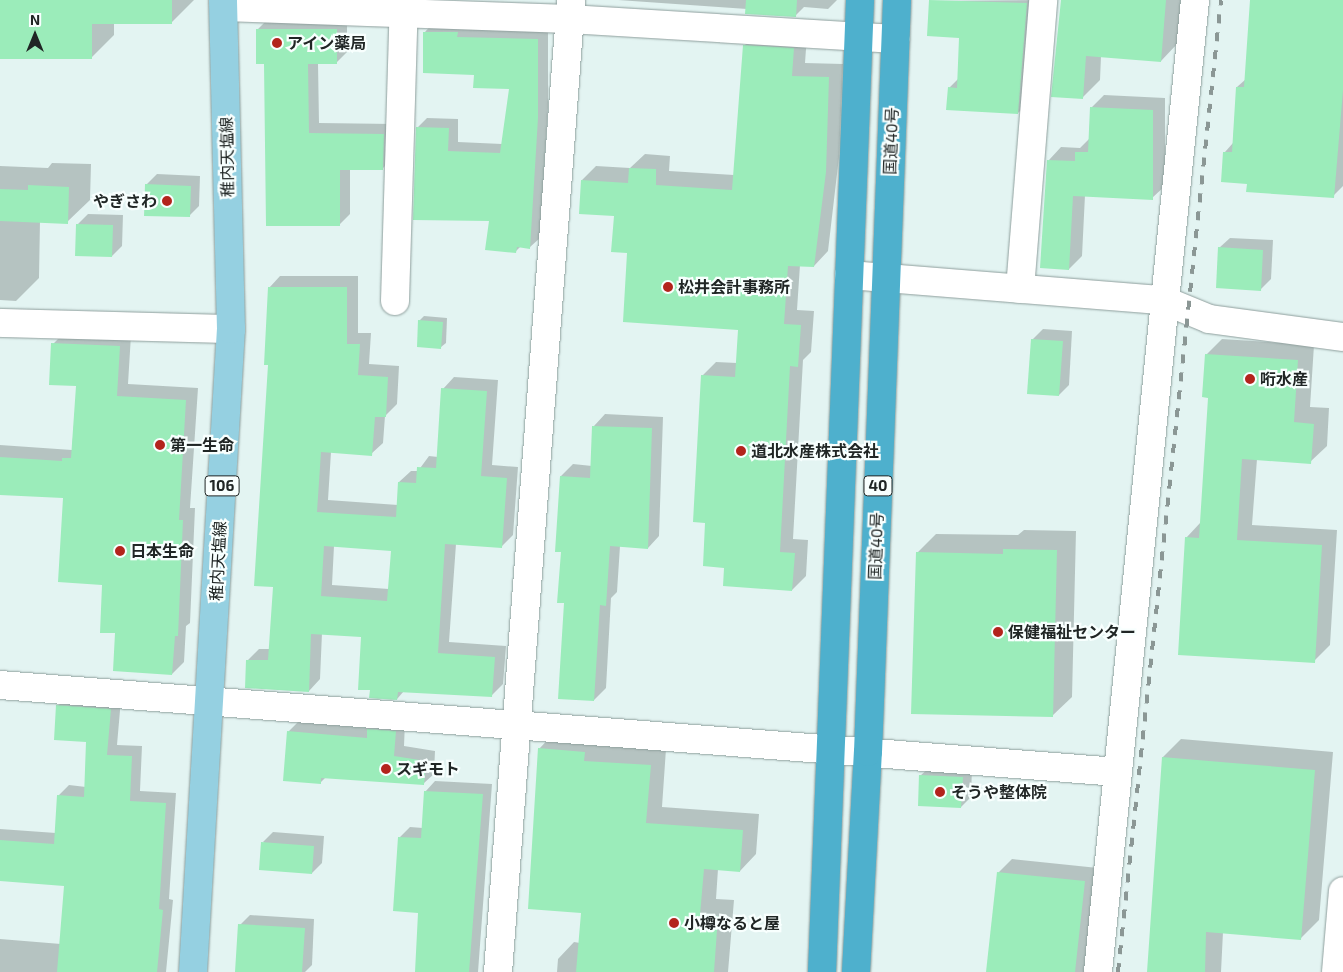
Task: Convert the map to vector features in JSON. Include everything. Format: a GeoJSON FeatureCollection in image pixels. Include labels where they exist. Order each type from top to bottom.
{"type":"FeatureCollection","features":[{"type":"Feature","properties":{"kind":"highway","name":"40"},"geometry":{"type":"LineString","coordinates":[[822,972],[860,0]]}},
{"type":"Feature","properties":{"kind":"highway","name":"国道40号"},"geometry":{"type":"LineString","coordinates":[[856,972],[868,752],[897,0]]}},
{"type":"Feature","properties":{"kind":"main road","name":"稚内天塩線"},"geometry":{"type":"LineString","coordinates":[[193,972],[211,700],[231,329],[224,4]]}},
{"type":"Feature","properties":{"kind":"street"},"geometry":{"type":"LineString","coordinates":[[1020,289],[1043,0]]}},
{"type":"Feature","properties":{"kind":"street"},"geometry":{"type":"LineString","coordinates":[[1098,972],[1164,300],[1196,0]]}},
{"type":"Feature","properties":{"kind":"street"},"geometry":{"type":"LineString","coordinates":[[224,4],[570,9],[895,39]]}},
{"type":"Feature","properties":{"kind":"street"},"geometry":{"type":"LineString","coordinates":[[395,301],[403,6]]}},
{"type":"Feature","properties":{"kind":"street"},"geometry":{"type":"LineString","coordinates":[[498,972],[570,9]]}},
{"type":"Feature","properties":{"kind":"street"},"geometry":{"type":"LineString","coordinates":[[849,275],[1164,300],[1209,319],[1343,337]]}},
{"type":"Feature","properties":{"kind":"street"},"geometry":{"type":"LineString","coordinates":[[0,323],[231,329]]}},
{"type":"Feature","properties":{"kind":"street"},"geometry":{"type":"LineString","coordinates":[[0,685],[1117,772]]}},
{"type":"Feature","properties":{"kind":"street"},"geometry":{"type":"LineString","coordinates":[[1336,972],[1343,890]]}},
{"type":"Feature","properties":{"kind":"building"},"geometry":{"type":"Polygon","coordinates":[[[0,0],[172,0],[172,24],[92,24],[92,59],[0,59],[0,0]]]}},
{"type":"Feature","properties":{"kind":"building"},"geometry":{"type":"Polygon","coordinates":[[[746,0],[797,0],[796,17],[745,14],[746,0]]]}},
{"type":"Feature","properties":{"kind":"building"},"geometry":{"type":"Polygon","coordinates":[[[929,0],[1027,3],[1018,114],[946,110],[948,87],[957,88],[959,38],[927,36],[929,0]]]}},
{"type":"Feature","properties":{"kind":"building"},"geometry":{"type":"Polygon","coordinates":[[[1061,0],[1166,0],[1161,62],[1086,56],[1083,99],[1051,97],[1061,0]]]}},
{"type":"Feature","properties":{"kind":"building"},"geometry":{"type":"Polygon","coordinates":[[[1250,0],[1343,0],[1343,90],[1334,198],[1246,192],[1247,184],[1221,182],[1223,152],[1232,152],[1236,87],[1244,87],[1250,0]]]}},
{"type":"Feature","properties":{"kind":"building"},"geometry":{"type":"Polygon","coordinates":[[[256,29],[337,29],[337,64],[308,64],[309,133],[384,134],[383,170],[340,170],[340,226],[266,226],[264,64],[256,64],[256,29]]]}},
{"type":"Feature","properties":{"kind":"building"},"geometry":{"type":"Polygon","coordinates":[[[423,32],[458,32],[457,37],[538,39],[538,118],[530,249],[517,247],[516,253],[485,250],[489,221],[413,220],[416,127],[449,128],[448,151],[500,153],[509,89],[473,88],[474,75],[423,73],[423,32]]]}},
{"type":"Feature","properties":{"kind":"building"},"geometry":{"type":"Polygon","coordinates":[[[743,45],[794,48],[792,76],[829,77],[826,172],[814,267],[788,266],[784,324],[801,325],[798,367],[790,366],[780,552],[795,553],[792,591],[723,586],[724,568],[703,566],[705,523],[693,522],[701,375],[735,377],[738,330],[623,322],[627,253],[611,252],[614,216],[579,214],[581,180],[628,183],[629,168],[656,169],[656,185],[732,190],[743,45]]]}},
{"type":"Feature","properties":{"kind":"building"},"geometry":{"type":"Polygon","coordinates":[[[1090,107],[1153,110],[1153,200],[1073,196],[1069,270],[1040,268],[1047,160],[1075,161],[1075,152],[1088,152],[1090,107]]]}},
{"type":"Feature","properties":{"kind":"building","name":"やぎさわ"},"geometry":{"type":"Polygon","coordinates":[[[145,184],[191,186],[190,217],[144,216],[145,184]]]}},
{"type":"Feature","properties":{"kind":"building"},"geometry":{"type":"Polygon","coordinates":[[[28,185],[69,187],[68,224],[0,221],[0,189],[28,190],[28,185]]]}},
{"type":"Feature","properties":{"kind":"building"},"geometry":{"type":"Polygon","coordinates":[[[76,224],[113,225],[112,257],[75,256],[76,224]]]}},
{"type":"Feature","properties":{"kind":"building"},"geometry":{"type":"Polygon","coordinates":[[[1218,247],[1263,250],[1261,291],[1216,288],[1218,247]]]}},
{"type":"Feature","properties":{"kind":"building"},"geometry":{"type":"Polygon","coordinates":[[[268,287],[347,287],[347,344],[360,344],[358,375],[388,377],[386,417],[375,417],[372,456],[321,452],[317,512],[396,517],[398,482],[416,483],[417,467],[436,468],[441,388],[487,391],[481,476],[507,478],[502,548],[445,544],[438,653],[495,657],[492,697],[398,692],[397,700],[369,698],[370,690],[358,690],[361,637],[311,634],[309,692],[245,688],[246,660],[268,660],[273,587],[254,586],[268,365],[264,365],[268,287]],[[324,546],[321,596],[387,601],[391,551],[324,546]]]}},
{"type":"Feature","properties":{"kind":"building"},"geometry":{"type":"Polygon","coordinates":[[[418,320],[443,322],[441,349],[417,347],[418,320]]]}},
{"type":"Feature","properties":{"kind":"building"},"geometry":{"type":"Polygon","coordinates":[[[1031,339],[1063,341],[1059,396],[1027,394],[1031,339]]]}},
{"type":"Feature","properties":{"kind":"building"},"geometry":{"type":"Polygon","coordinates":[[[51,343],[120,346],[117,396],[186,400],[179,520],[183,520],[178,636],[175,636],[172,675],[113,671],[115,633],[100,633],[102,585],[58,582],[63,498],[0,495],[0,457],[62,461],[62,458],[71,458],[76,386],[49,385],[51,343]]]}},
{"type":"Feature","properties":{"kind":"building"},"geometry":{"type":"Polygon","coordinates":[[[1205,354],[1298,360],[1294,422],[1314,424],[1311,464],[1242,459],[1237,540],[1322,545],[1315,663],[1178,655],[1185,537],[1199,538],[1208,398],[1202,397],[1205,354]]]}},
{"type":"Feature","properties":{"kind":"building"},"geometry":{"type":"Polygon","coordinates":[[[592,426],[652,428],[648,549],[610,546],[606,606],[600,605],[594,701],[558,699],[564,603],[557,603],[561,552],[555,552],[560,476],[590,478],[592,426]]]}},
{"type":"Feature","properties":{"kind":"building","name":"保健福祉センター"},"geometry":{"type":"Polygon","coordinates":[[[1003,549],[1057,550],[1053,717],[911,714],[916,552],[1003,554],[1003,549]]]}},
{"type":"Feature","properties":{"kind":"building"},"geometry":{"type":"Polygon","coordinates":[[[56,705],[111,709],[107,755],[132,756],[130,801],[166,803],[159,909],[163,910],[157,972],[57,972],[64,886],[0,881],[0,840],[54,844],[57,795],[84,797],[86,742],[54,740],[56,705]]]}},
{"type":"Feature","properties":{"kind":"building"},"geometry":{"type":"Polygon","coordinates":[[[367,729],[396,731],[394,756],[426,761],[424,785],[321,778],[321,784],[283,781],[287,731],[367,738],[367,729]]]}},
{"type":"Feature","properties":{"kind":"building"},"geometry":{"type":"Polygon","coordinates":[[[538,748],[585,752],[584,761],[651,765],[646,823],[743,830],[740,872],[704,869],[700,915],[718,916],[714,972],[576,972],[581,913],[528,909],[538,748]]]}},
{"type":"Feature","properties":{"kind":"building"},"geometry":{"type":"Polygon","coordinates":[[[1162,757],[1315,770],[1301,940],[1206,932],[1205,972],[1147,972],[1162,757]]]}},
{"type":"Feature","properties":{"kind":"building","name":"そうや整体院"},"geometry":{"type":"Polygon","coordinates":[[[919,775],[963,777],[961,808],[918,806],[919,775]]]}},
{"type":"Feature","properties":{"kind":"building"},"geometry":{"type":"Polygon","coordinates":[[[424,791],[483,794],[469,972],[415,972],[418,913],[393,911],[398,837],[421,838],[424,791]]]}},
{"type":"Feature","properties":{"kind":"building"},"geometry":{"type":"Polygon","coordinates":[[[261,842],[314,846],[312,874],[259,870],[261,842]]]}},
{"type":"Feature","properties":{"kind":"building"},"geometry":{"type":"Polygon","coordinates":[[[997,872],[1085,881],[1075,972],[986,972],[997,872]]]}},
{"type":"Feature","properties":{"kind":"building"},"geometry":{"type":"Polygon","coordinates":[[[238,924],[305,928],[302,972],[235,972],[238,924]]]}},
{"type":"Feature","properties":{"kind":"railway"},"geometry":{"type":"LineString","coordinates":[[1118,972],[1221,0]]}},
{"type":"Feature","properties":{"kind":"place","name":"アイン薬局"},"geometry":{"type":"Point","coordinates":[277,43]}},
{"type":"Feature","properties":{"kind":"place","name":"やぎさわ"},"geometry":{"type":"Point","coordinates":[167,201]}},
{"type":"Feature","properties":{"kind":"place","name":"松井会計事務所"},"geometry":{"type":"Point","coordinates":[668,287]}},
{"type":"Feature","properties":{"kind":"place","name":"哘水産"},"geometry":{"type":"Point","coordinates":[1250,379]}},
{"type":"Feature","properties":{"kind":"place","name":"第一生命"},"geometry":{"type":"Point","coordinates":[160,445]}},
{"type":"Feature","properties":{"kind":"place","name":"道北水産株式会社"},"geometry":{"type":"Point","coordinates":[741,451]}},
{"type":"Feature","properties":{"kind":"place","name":"日本生命"},"geometry":{"type":"Point","coordinates":[120,551]}},
{"type":"Feature","properties":{"kind":"place","name":"保健福祉センター"},"geometry":{"type":"Point","coordinates":[998,632]}},
{"type":"Feature","properties":{"kind":"place","name":"スギモト"},"geometry":{"type":"Point","coordinates":[386,769]}},
{"type":"Feature","properties":{"kind":"place","name":"そうや整体院"},"geometry":{"type":"Point","coordinates":[940,792]}},
{"type":"Feature","properties":{"kind":"place","name":"小樽なると屋"},"geometry":{"type":"Point","coordinates":[674,923]}}]}
